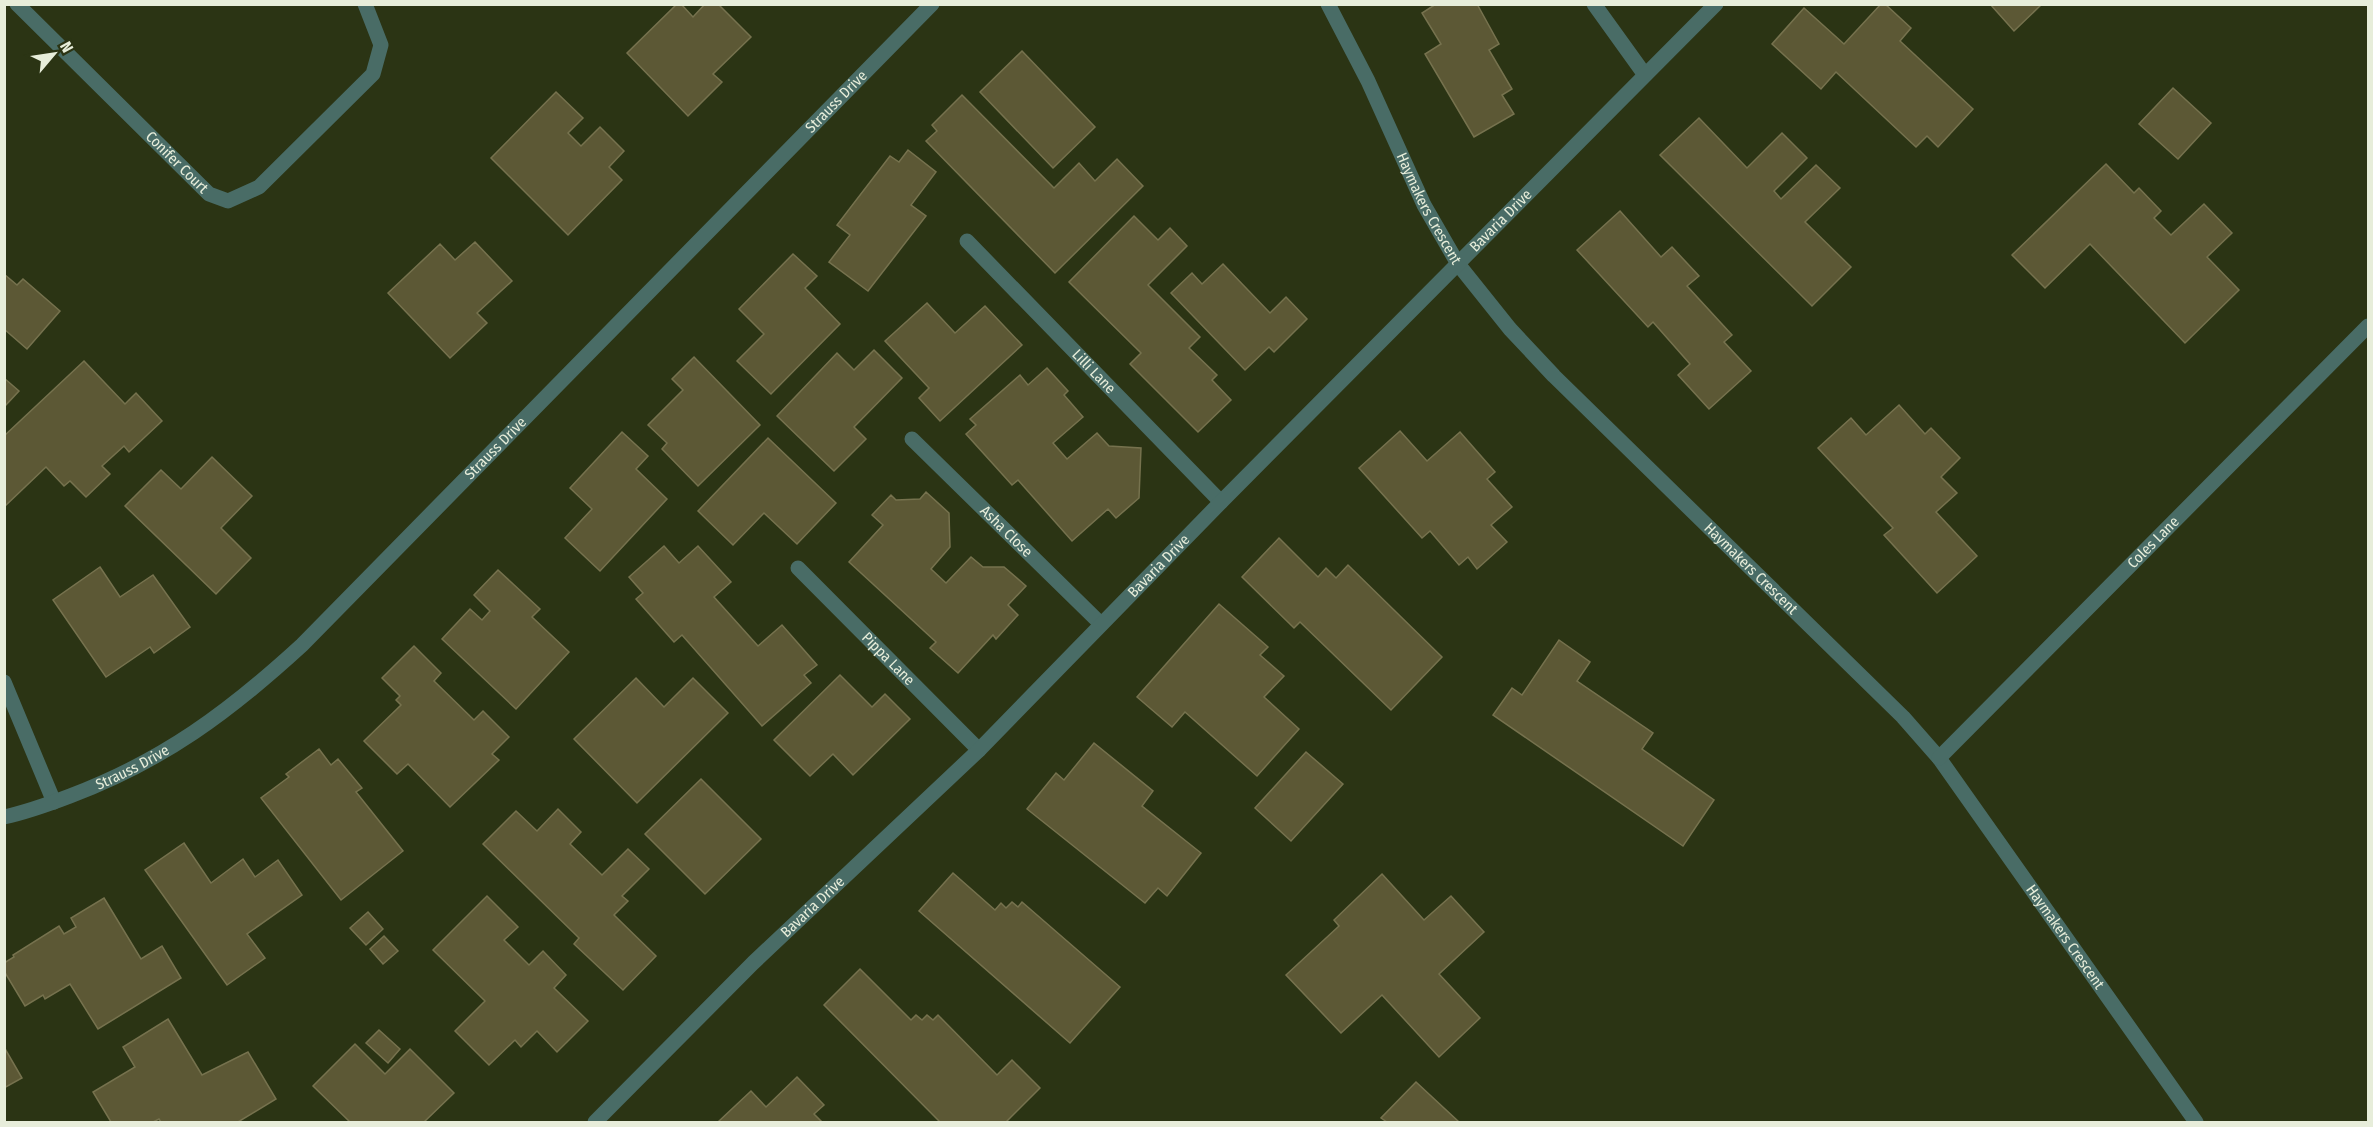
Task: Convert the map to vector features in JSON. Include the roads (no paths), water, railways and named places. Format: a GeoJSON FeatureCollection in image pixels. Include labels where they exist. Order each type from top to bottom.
{"type":"FeatureCollection","features":[{"type":"Feature","properties":{"kind":"street","name":"Conifer Court"},"geometry":{"type":"LineString","coordinates":[[16,4],[209,194],[228,201],[259,187],[373,74],[381,45],[365,4]]}},
{"type":"Feature","properties":{"kind":"street","name":"Strauss Drive"},"geometry":{"type":"LineString","coordinates":[[4,817],[105,783],[167,751],[213,721],[257,686],[302,645],[932,4]]}},
{"type":"Feature","properties":{"kind":"street","name":"Haymakers Crescent"},"geometry":{"type":"LineString","coordinates":[[1328,4],[1368,81],[1424,205],[1458,264],[1510,329],[1554,376],[1903,717],[1939,758],[2196,1122]]}},
{"type":"Feature","properties":{"kind":"street"},"geometry":{"type":"LineString","coordinates":[[1594,4],[1646,75]]}},
{"type":"Feature","properties":{"kind":"street","name":"Bavaria Drive"},"geometry":{"type":"LineString","coordinates":[[595,1122],[753,963],[979,750],[1221,502],[1716,4]]}},
{"type":"Feature","properties":{"kind":"street","name":"Lilli Lane"},"geometry":{"type":"LineString","coordinates":[[967,241],[1221,502]]}},
{"type":"Feature","properties":{"kind":"street","name":"Coles Lane"},"geometry":{"type":"LineString","coordinates":[[1939,758],[2368,326]]}},
{"type":"Feature","properties":{"kind":"street","name":"Asha Close"},"geometry":{"type":"LineString","coordinates":[[912,439],[1101,624]]}},
{"type":"Feature","properties":{"kind":"street","name":"Pippa Lane"},"geometry":{"type":"LineString","coordinates":[[798,568],[979,750]]}},
{"type":"Feature","properties":{"kind":"street"},"geometry":{"type":"LineString","coordinates":[[4,682],[54,802]]}}]}
